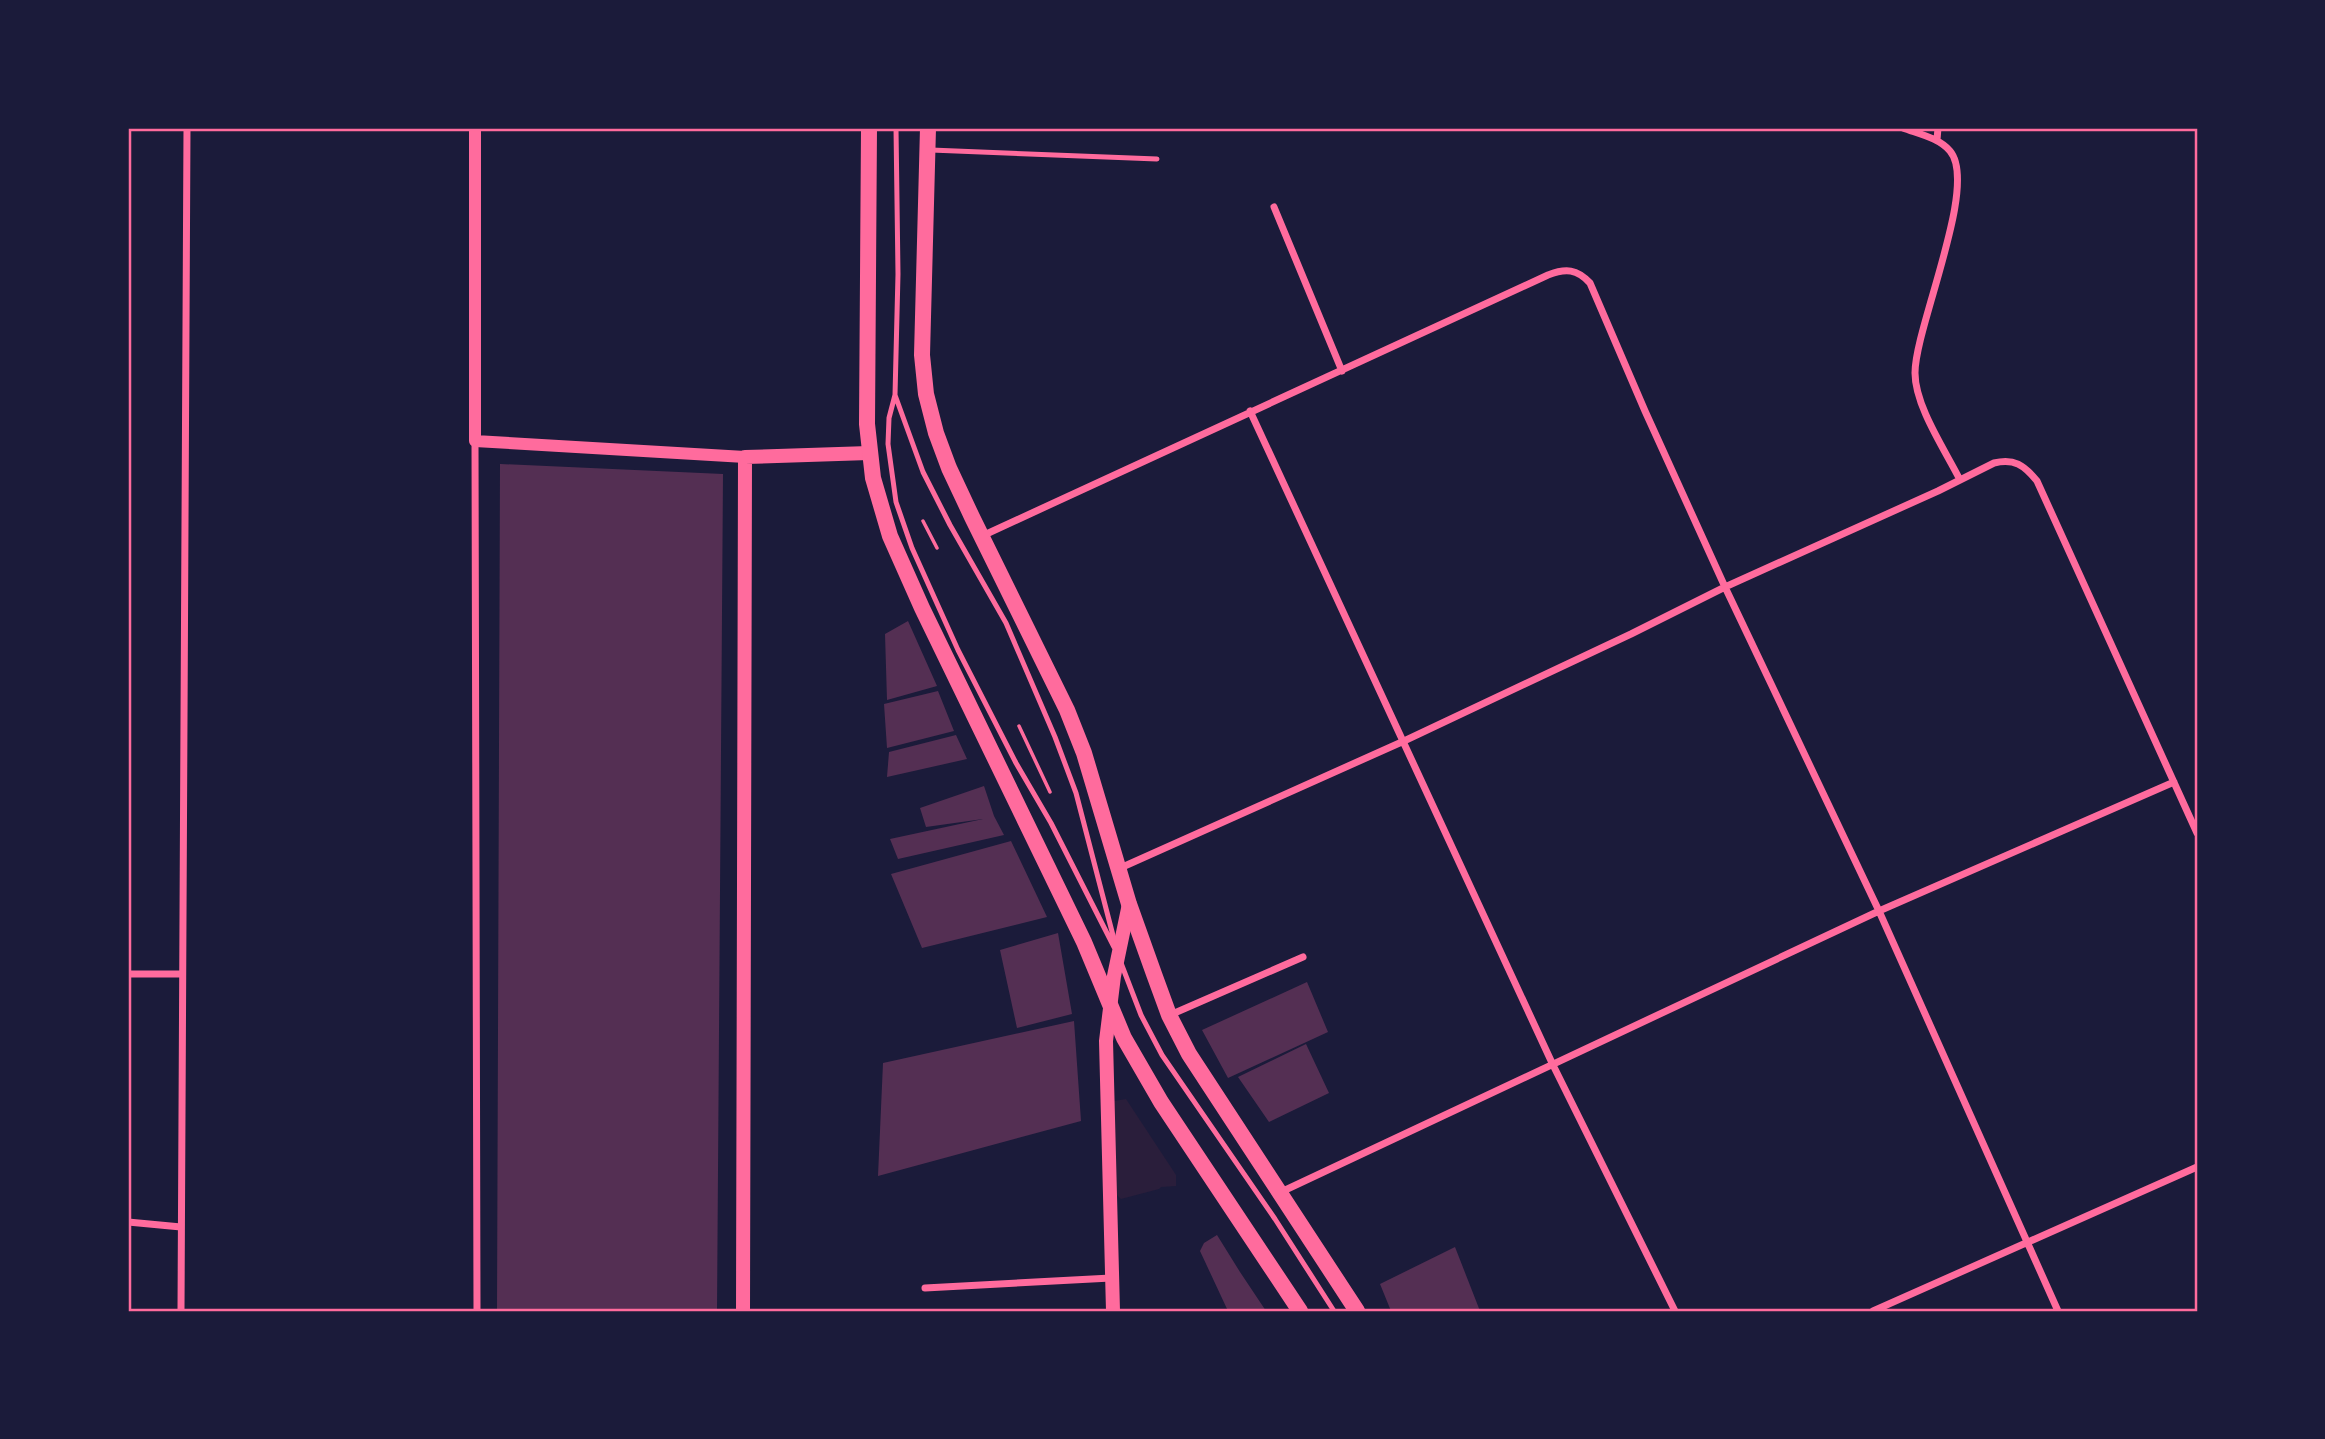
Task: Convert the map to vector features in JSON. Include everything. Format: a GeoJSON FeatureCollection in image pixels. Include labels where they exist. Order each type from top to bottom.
{"type":"FeatureCollection","features":[{"type":"Feature","properties":{"kind":"main road"},"geometry":{"type":"LineString","coordinates":[[869,128],[867,424],[873,478],[890,536],[922,608],[1084,942],[1124,1038],[1161,1101],[1300,1311]]}},
{"type":"Feature","properties":{"kind":"main road"},"geometry":{"type":"LineString","coordinates":[[928,128],[922,355],[926,394],[949,468],[1067,710],[1084,753],[1129,904],[1169,1015],[1189,1054],[1357,1311]]}},
{"type":"Feature","properties":{"kind":"main road"},"geometry":{"type":"LineString","coordinates":[[743,1311],[745,457],[869,453]]}},
{"type":"Feature","properties":{"kind":"main road"},"geometry":{"type":"LineString","coordinates":[[1113,1311],[1106,1041],[1118,956],[1129,904]]}},
{"type":"Feature","properties":{"kind":"street"},"geometry":{"type":"LineString","coordinates":[[181,1311],[187,128]]}},
{"type":"Feature","properties":{"kind":"street"},"geometry":{"type":"LineString","coordinates":[[475,128],[477,1311]]}},
{"type":"Feature","properties":{"kind":"street"},"geometry":{"type":"LineString","coordinates":[[1903,128],[1937,140],[1951,152],[1959,175],[1942,266],[1918,355],[1916,382],[1919,400],[1960,480]]}},
{"type":"Feature","properties":{"kind":"street"},"geometry":{"type":"LineString","coordinates":[[1937,140],[1938,128]]}},
{"type":"Feature","properties":{"kind":"street"},"geometry":{"type":"LineString","coordinates":[[1274,207],[1342,371]]}},
{"type":"Feature","properties":{"kind":"street"},"geometry":{"type":"LineString","coordinates":[[982,536],[1548,275],[1560,270],[1580,272],[1590,283],[1645,411],[1879,911],[2058,1311]]}},
{"type":"Feature","properties":{"kind":"street"},"geometry":{"type":"LineString","coordinates":[[1250,411],[1553,1065],[1675,1311]]}},
{"type":"Feature","properties":{"kind":"street"},"geometry":{"type":"LineString","coordinates":[[475,441],[745,457]]}},
{"type":"Feature","properties":{"kind":"street"},"geometry":{"type":"LineString","coordinates":[[1118,869],[1404,741],[1726,587],[2003,461],[2014,461],[2023,466],[2036,481],[2197,833]]}},
{"type":"Feature","properties":{"kind":"street"},"geometry":{"type":"LineString","coordinates":[[1279,1193],[1879,911],[2174,782]]}},
{"type":"Feature","properties":{"kind":"street"},"geometry":{"type":"LineString","coordinates":[[1169,1015],[1303,957]]}},
{"type":"Feature","properties":{"kind":"street"},"geometry":{"type":"LineString","coordinates":[[128,974],[181,974]]}},
{"type":"Feature","properties":{"kind":"street"},"geometry":{"type":"LineString","coordinates":[[1873,1311],[2197,1167]]}},
{"type":"Feature","properties":{"kind":"street"},"geometry":{"type":"LineString","coordinates":[[128,1222],[181,1227]]}},
{"type":"Feature","properties":{"kind":"street"},"geometry":{"type":"LineString","coordinates":[[925,1288],[1111,1278]]}},
{"type":"Feature","properties":{"kind":"lane"},"geometry":{"type":"LineString","coordinates":[[896,128],[898,274],[895,395],[889,418],[888,444],[895,502],[912,548],[958,650],[1016,763],[1051,823],[1118,956],[1141,1015],[1162,1055],[1275,1219],[1334,1311]]}},
{"type":"Feature","properties":{"kind":"lane"},"geometry":{"type":"LineString","coordinates":[[928,150],[1157,159]]}},
{"type":"Feature","properties":{"kind":"lane"},"geometry":{"type":"LineString","coordinates":[[895,395],[923,472],[1006,623],[1055,737],[1076,793],[1118,956]]}},
{"type":"Feature","properties":{"kind":"path"},"geometry":{"type":"LineString","coordinates":[[923,521],[937,548]]}},
{"type":"Feature","properties":{"kind":"path"},"geometry":{"type":"LineString","coordinates":[[1020,726],[1052,797]]}},
{"type":"Feature","properties":{"kind":"shaded area"},"geometry":{"type":"Polygon","coordinates":[[[1126,1099],[1176,1175],[1176,1186],[1161,1187],[1121,1199],[1116,1194],[1114,1101],[1126,1099]]]}},
{"type":"Feature","properties":{"kind":"building"},"geometry":{"type":"Polygon","coordinates":[[[500,464],[723,474],[717,1311],[497,1311],[500,464]]]}},
{"type":"Feature","properties":{"kind":"building"},"geometry":{"type":"Polygon","coordinates":[[[908,621],[937,686],[887,700],[885,634],[908,621]]]}},
{"type":"Feature","properties":{"kind":"building"},"geometry":{"type":"Polygon","coordinates":[[[938,691],[954,731],[887,748],[884,704],[938,691]]]}},
{"type":"Feature","properties":{"kind":"building"},"geometry":{"type":"Polygon","coordinates":[[[956,735],[967,759],[887,777],[889,752],[956,735]]]}},
{"type":"Feature","properties":{"kind":"building"},"geometry":{"type":"Polygon","coordinates":[[[984,786],[1004,835],[898,859],[890,839],[983,819],[926,827],[920,808],[984,786]]]}},
{"type":"Feature","properties":{"kind":"building"},"geometry":{"type":"Polygon","coordinates":[[[1011,841],[1047,917],[922,948],[891,874],[1011,841]]]}},
{"type":"Feature","properties":{"kind":"building"},"geometry":{"type":"Polygon","coordinates":[[[1058,933],[1072,1014],[1017,1028],[1000,950],[1058,933]]]}},
{"type":"Feature","properties":{"kind":"building"},"geometry":{"type":"Polygon","coordinates":[[[1307,982],[1328,1032],[1228,1078],[1202,1030],[1307,982]]]}},
{"type":"Feature","properties":{"kind":"building"},"geometry":{"type":"Polygon","coordinates":[[[1074,1021],[1081,1121],[878,1176],[883,1063],[1074,1021]]]}},
{"type":"Feature","properties":{"kind":"building"},"geometry":{"type":"Polygon","coordinates":[[[1306,1044],[1329,1093],[1269,1122],[1238,1077],[1306,1044]]]}},
{"type":"Feature","properties":{"kind":"building"},"geometry":{"type":"Polygon","coordinates":[[[1217,1235],[1266,1311],[1228,1311],[1200,1251],[1204,1243],[1217,1235]]]}},
{"type":"Feature","properties":{"kind":"building"},"geometry":{"type":"Polygon","coordinates":[[[1455,1247],[1480,1311],[1391,1311],[1380,1284],[1455,1247]]]}}]}
